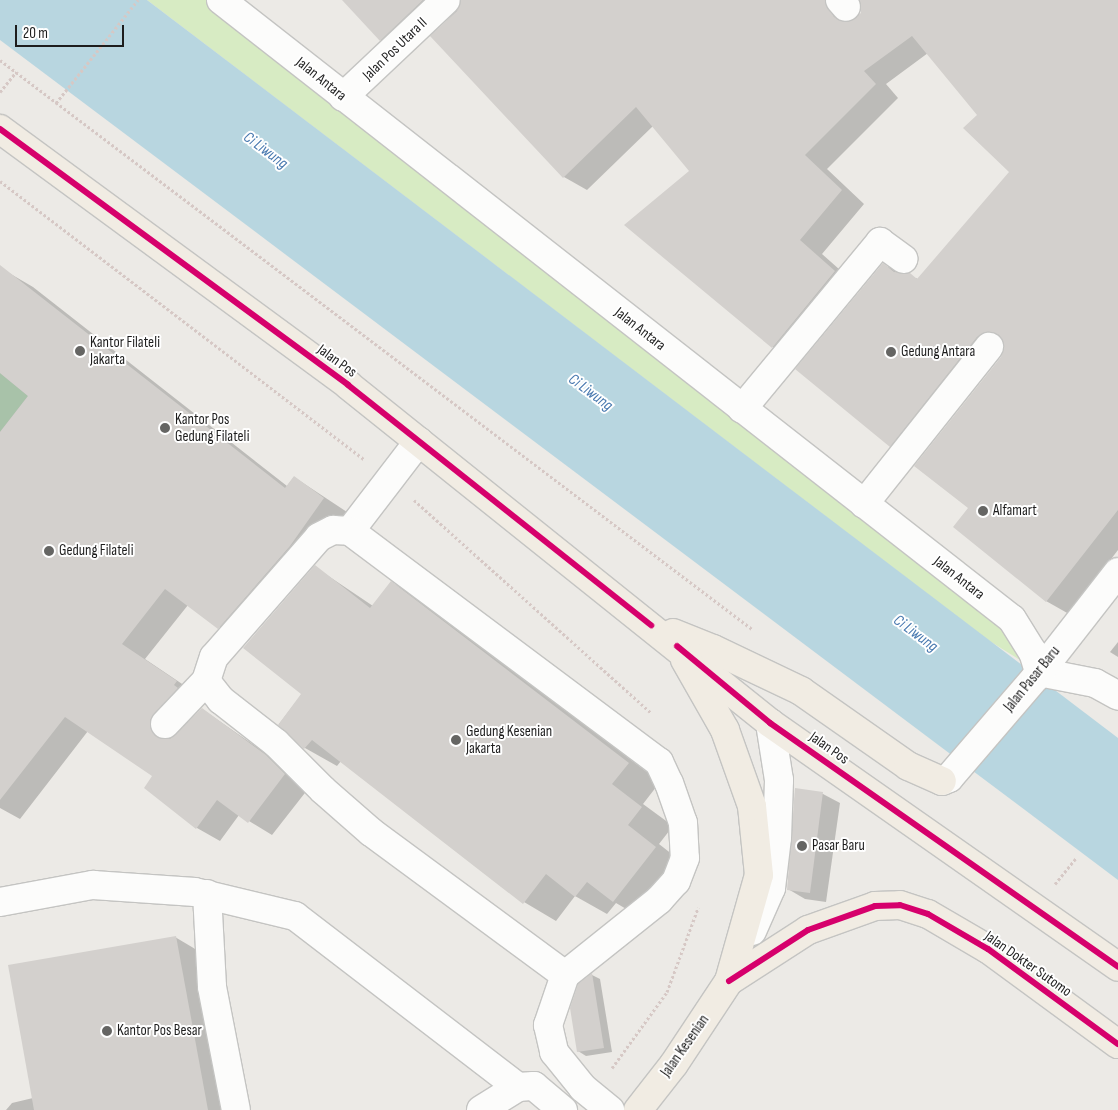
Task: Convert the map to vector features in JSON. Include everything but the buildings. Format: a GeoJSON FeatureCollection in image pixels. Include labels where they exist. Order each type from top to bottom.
{"type":"FeatureCollection","features":[{"type":"Feature","properties":{"kind":"main road","name":"Jalan Pos"},"geometry":{"type":"LineString","coordinates":[[0,129],[348,385],[651,625],[770,723],[973,862],[1118,966]]}},
{"type":"Feature","properties":{"kind":"main road"},"geometry":{"type":"LineString","coordinates":[[651,625],[713,649],[800,691],[908,766],[949,776]]}},
{"type":"Feature","properties":{"kind":"main road"},"geometry":{"type":"LineString","coordinates":[[677,646],[725,730],[752,806],[759,876],[729,981]]}},
{"type":"Feature","properties":{"kind":"main road","name":"Jalan Dokter Sutomo"},"geometry":{"type":"LineString","coordinates":[[729,981],[808,930],[874,906],[900,906],[928,914],[988,949],[1118,1044]]}},
{"type":"Feature","properties":{"kind":"main road","name":"Jalan Kesenian"},"geometry":{"type":"LineString","coordinates":[[638,1110],[674,1064],[729,981]]}},
{"type":"Feature","properties":{"kind":"street","name":"Jalan Antara"},"geometry":{"type":"LineString","coordinates":[[221,0],[343,98],[1012,619],[1033,652],[1037,674]]}},
{"type":"Feature","properties":{"kind":"street","name":"Jalan Pos Utara II"},"geometry":{"type":"LineString","coordinates":[[343,98],[446,0]]}},
{"type":"Feature","properties":{"kind":"street"},"geometry":{"type":"LineString","coordinates":[[742,409],[880,242],[903,260]]}},
{"type":"Feature","properties":{"kind":"street"},"geometry":{"type":"LineString","coordinates":[[864,504],[988,347]]}},
{"type":"Feature","properties":{"kind":"street"},"geometry":{"type":"LineString","coordinates":[[350,531],[419,441]]}},
{"type":"Feature","properties":{"kind":"street"},"geometry":{"type":"LineString","coordinates":[[165,724],[206,681],[214,657],[319,537],[333,530],[350,531],[659,762],[669,783],[683,823],[685,858],[676,881],[659,900],[565,975],[548,1025],[554,1052],[583,1088],[610,1110]]}},
{"type":"Feature","properties":{"kind":"street","name":"Jalan Pasar Baru"},"geometry":{"type":"LineString","coordinates":[[949,776],[1037,674],[1118,572]]}},
{"type":"Feature","properties":{"kind":"street"},"geometry":{"type":"LineString","coordinates":[[1037,674],[1095,683],[1118,696]]}},
{"type":"Feature","properties":{"kind":"street"},"geometry":{"type":"LineString","coordinates":[[206,681],[221,700],[276,743],[323,790],[371,832],[565,975]]}},
{"type":"Feature","properties":{"kind":"street"},"geometry":{"type":"LineString","coordinates":[[729,981],[771,888],[777,838],[779,780],[770,723]]}},
{"type":"Feature","properties":{"kind":"street"},"geometry":{"type":"LineString","coordinates":[[0,902],[93,885],[207,894],[295,916],[518,1087]]}},
{"type":"Feature","properties":{"kind":"street"},"geometry":{"type":"LineString","coordinates":[[207,894],[212,987],[236,1110]]}},
{"type":"Feature","properties":{"kind":"street"},"geometry":{"type":"LineString","coordinates":[[481,1110],[518,1087],[534,1086],[563,1110]]}},
{"type":"Feature","properties":{"kind":"path"},"geometry":{"type":"LineString","coordinates":[[56,102],[138,0]]}},
{"type":"Feature","properties":{"kind":"path"},"geometry":{"type":"LineString","coordinates":[[0,60],[760,635]]}},
{"type":"Feature","properties":{"kind":"path"},"geometry":{"type":"LineString","coordinates":[[0,92],[16,72]]}},
{"type":"Feature","properties":{"kind":"green space"},"geometry":{"type":"Polygon","coordinates":[[[147,0],[214,0],[1012,619],[1039,672],[988,640],[147,0]]]}},
{"type":"Feature","properties":{"kind":"green space"},"geometry":{"type":"Polygon","coordinates":[[[0,373],[28,396],[0,432],[0,373]]]}},
{"type":"Feature","properties":{"kind":"water","name":"Ci Liwung"},"geometry":{"type":"Polygon","coordinates":[[[0,0],[147,0],[1118,738],[1118,880],[0,40],[0,0]]]}},
{"type":"Feature","properties":{"kind":"cycle path"},"geometry":{"type":"LineString","coordinates":[[0,129],[348,385],[651,625]]}},
{"type":"Feature","properties":{"kind":"cycle path"},"geometry":{"type":"LineString","coordinates":[[677,646],[770,723],[1118,967]]}},
{"type":"Feature","properties":{"kind":"cycle path"},"geometry":{"type":"LineString","coordinates":[[729,981],[808,930],[875,906],[900,905],[928,914],[988,949],[1118,1044]]}},
{"type":"Feature","properties":{"kind":"place","name":"Kantor Filateli Jakarta"},"geometry":{"type":"Point","coordinates":[80,351]}},
{"type":"Feature","properties":{"kind":"place","name":"Gedung Antara"},"geometry":{"type":"Point","coordinates":[891,352]}},
{"type":"Feature","properties":{"kind":"place","name":"Kantor Pos Gedung Filateli"},"geometry":{"type":"Point","coordinates":[165,428]}},
{"type":"Feature","properties":{"kind":"place","name":"Alfamart"},"geometry":{"type":"Point","coordinates":[983,511]}},
{"type":"Feature","properties":{"kind":"place","name":"Gedung Filateli"},"geometry":{"type":"Point","coordinates":[49,551]}},
{"type":"Feature","properties":{"kind":"place","name":"Gedung Kesenian Jakarta"},"geometry":{"type":"Point","coordinates":[456,740]}},
{"type":"Feature","properties":{"kind":"place","name":"Pasar Baru"},"geometry":{"type":"Point","coordinates":[802,846]}},
{"type":"Feature","properties":{"kind":"place","name":"Kantor Pos Besar"},"geometry":{"type":"Point","coordinates":[107,1031]}}]}
